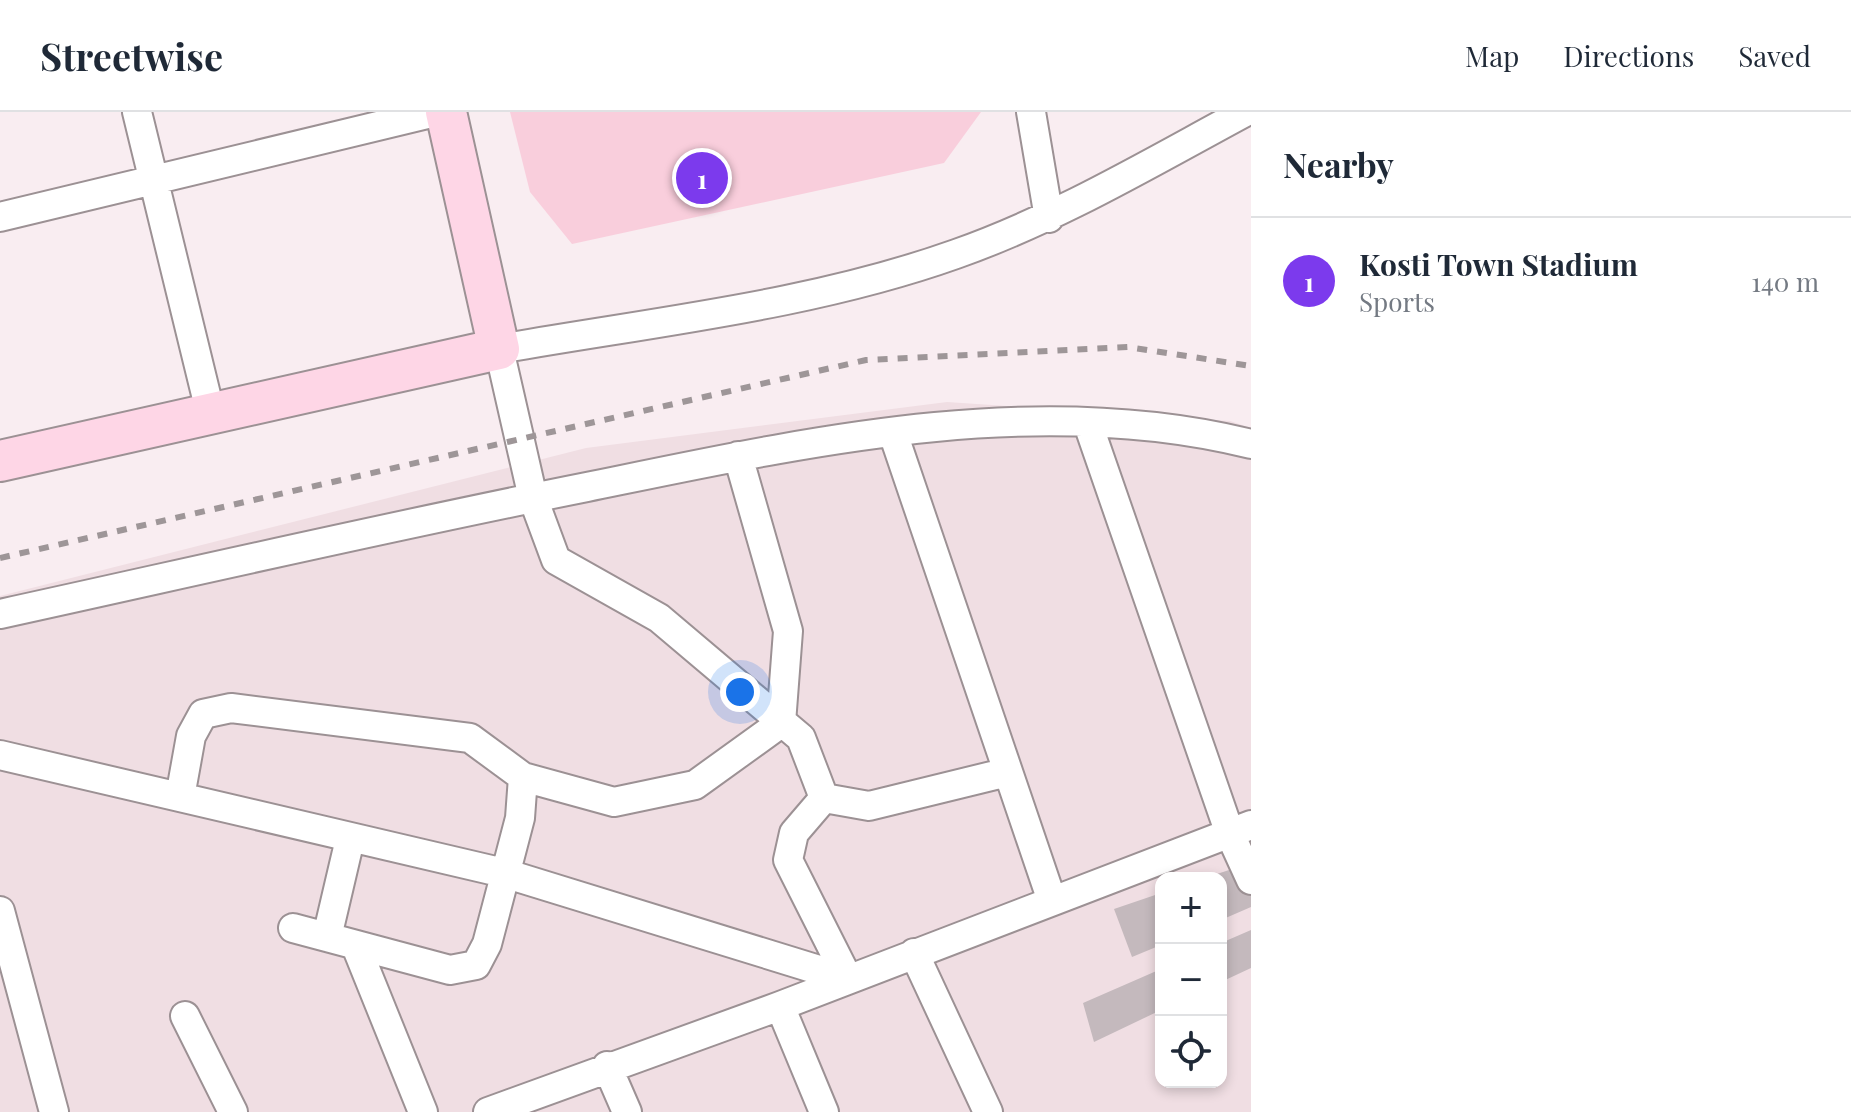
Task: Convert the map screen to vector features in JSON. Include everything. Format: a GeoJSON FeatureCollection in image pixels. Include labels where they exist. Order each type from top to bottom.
{"type":"FeatureCollection","features":[{"type":"Feature","properties":{"kind":"main road"},"geometry":{"type":"LineString","coordinates":[[0,461],[210,411],[499,349],[446,112]]}},
{"type":"Feature","properties":{"kind":"street"},"geometry":{"type":"LineString","coordinates":[[137,112],[210,411]]}},
{"type":"Feature","properties":{"kind":"street"},"geometry":{"type":"LineString","coordinates":[[0,217],[436,112]]}},
{"type":"Feature","properties":{"kind":"street"},"geometry":{"type":"LineString","coordinates":[[1031,112],[1049,218]]}},
{"type":"Feature","properties":{"kind":"street"},"geometry":{"type":"LineString","coordinates":[[824,798],[801,738],[659,618],[556,560],[533,498],[499,349],[827,291],[954,255],[1049,218],[1245,112]]}},
{"type":"Feature","properties":{"kind":"street"},"geometry":{"type":"LineString","coordinates":[[0,614],[533,498],[819,441],[995,423],[1144,425],[1251,444]]}},
{"type":"Feature","properties":{"kind":"street"},"geometry":{"type":"LineString","coordinates":[[1088,424],[1241,829],[1251,880]]}},
{"type":"Feature","properties":{"kind":"street"},"geometry":{"type":"LineString","coordinates":[[893,433],[1052,901]]}},
{"type":"Feature","properties":{"kind":"street"},"geometry":{"type":"LineString","coordinates":[[180,797],[191,736],[203,714],[231,708],[470,738],[523,777],[614,802],[695,785],[781,723],[788,631],[738,456]]}},
{"type":"Feature","properties":{"kind":"street"},"geometry":{"type":"LineString","coordinates":[[0,755],[504,873],[848,979]]}},
{"type":"Feature","properties":{"kind":"street"},"geometry":{"type":"LineString","coordinates":[[824,798],[869,806],[1008,772]]}},
{"type":"Feature","properties":{"kind":"street"},"geometry":{"type":"LineString","coordinates":[[293,928],[450,970],[476,965],[487,944],[520,818],[523,777]]}},
{"type":"Feature","properties":{"kind":"street"},"geometry":{"type":"LineString","coordinates":[[824,798],[794,833],[788,860],[848,979]]}},
{"type":"Feature","properties":{"kind":"street"},"geometry":{"type":"LineString","coordinates":[[488,1112],[607,1066],[780,1006],[1241,829]]}},
{"type":"Feature","properties":{"kind":"street"},"geometry":{"type":"LineString","coordinates":[[327,937],[350,839]]}},
{"type":"Feature","properties":{"kind":"street"},"geometry":{"type":"LineString","coordinates":[[0,911],[54,1112]]}},
{"type":"Feature","properties":{"kind":"street"},"geometry":{"type":"LineString","coordinates":[[356,946],[423,1112]]}},
{"type":"Feature","properties":{"kind":"street"},"geometry":{"type":"LineString","coordinates":[[914,953],[988,1112]]}},
{"type":"Feature","properties":{"kind":"street"},"geometry":{"type":"LineString","coordinates":[[780,1006],[824,1112]]}},
{"type":"Feature","properties":{"kind":"street"},"geometry":{"type":"LineString","coordinates":[[185,1016],[233,1112]]}},
{"type":"Feature","properties":{"kind":"street"},"geometry":{"type":"LineString","coordinates":[[607,1066],[627,1112]]}},
{"type":"Feature","properties":{"kind":"shaded area"},"geometry":{"type":"Polygon","coordinates":[[[510,112],[981,112],[944,163],[572,244],[530,192],[510,112]]]}},
{"type":"Feature","properties":{"kind":"shaded area"},"geometry":{"type":"Polygon","coordinates":[[[947,402],[1230,421],[1251,428],[1251,1112],[0,1112],[0,596],[586,448],[947,402]]]}},
{"type":"Feature","properties":{"kind":"building"},"geometry":{"type":"Polygon","coordinates":[[[1244,865],[1251,880],[1251,907],[1227,917],[1227,872],[1223,872],[1244,865]]]}},
{"type":"Feature","properties":{"kind":"building"},"geometry":{"type":"Polygon","coordinates":[[[1155,895],[1155,947],[1132,957],[1114,909],[1155,895]]]}},
{"type":"Feature","properties":{"kind":"building"},"geometry":{"type":"Polygon","coordinates":[[[1251,930],[1251,968],[1227,979],[1227,944],[1227,940],[1251,930]]]}},
{"type":"Feature","properties":{"kind":"building"},"geometry":{"type":"Polygon","coordinates":[[[1155,972],[1155,1013],[1094,1042],[1083,1003],[1155,972]]]}},
{"type":"Feature","properties":{"kind":"railway"},"geometry":{"type":"LineString","coordinates":[[0,558],[866,360],[1128,347],[1251,366]]}},
{"type":"Feature","properties":{"kind":"place","name":"Kosti Town Stadium"},"geometry":{"type":"Point","coordinates":[702,178]}}]}
